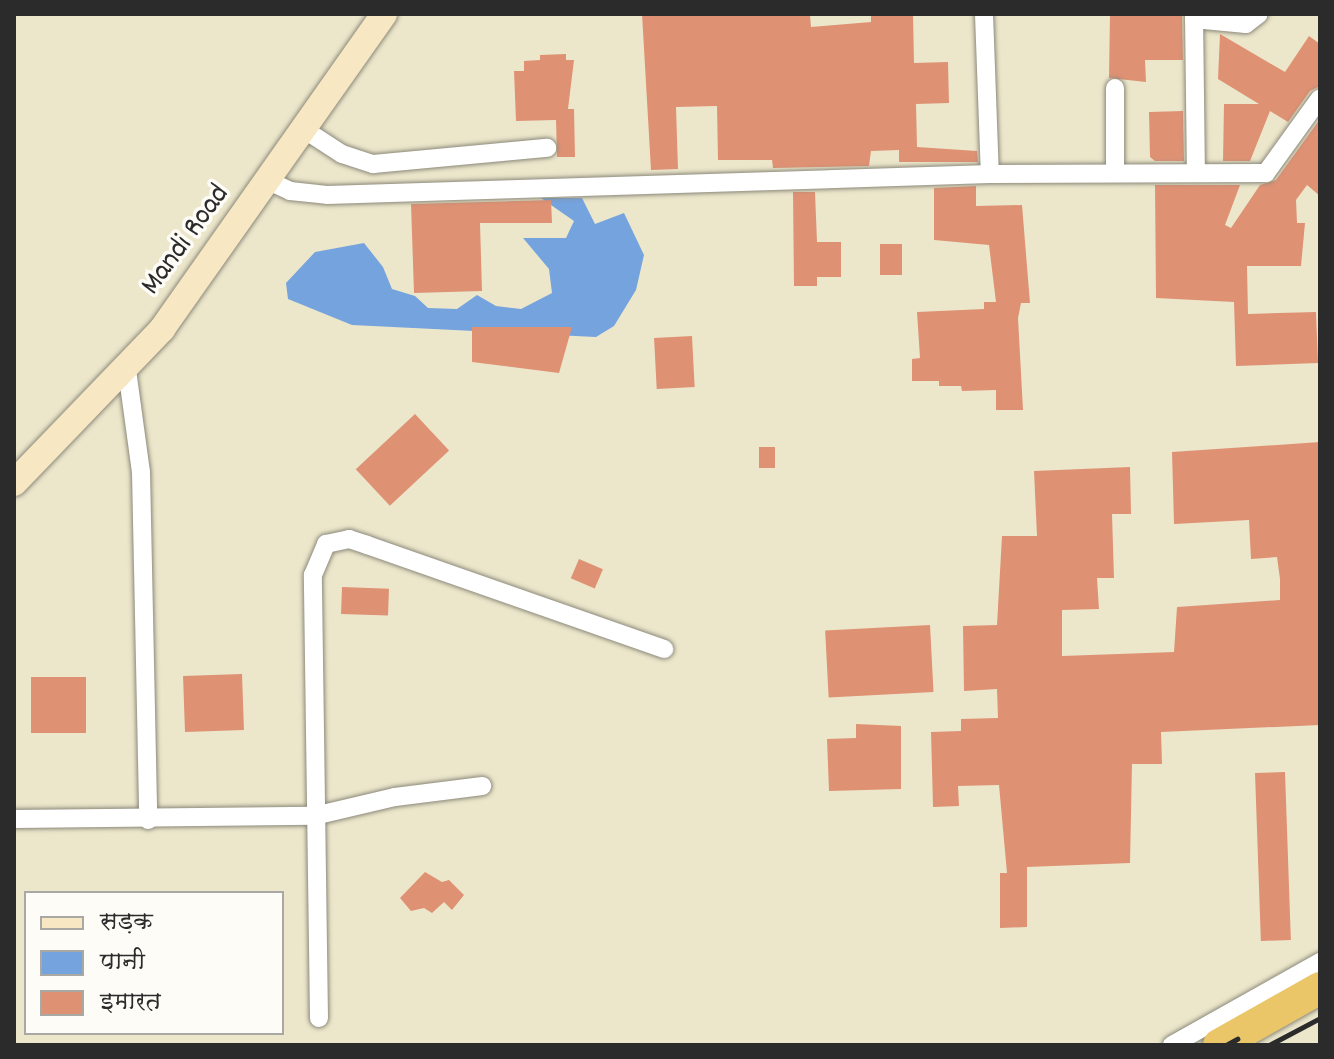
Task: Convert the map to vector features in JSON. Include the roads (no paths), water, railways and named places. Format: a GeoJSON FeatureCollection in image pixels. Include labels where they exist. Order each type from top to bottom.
{"type":"FeatureCollection","features":[{"type":"Feature","properties":{"kind":"highway"},"geometry":{"type":"LineString","coordinates":[[1219,1045],[1320,988]]}},
{"type":"Feature","properties":{"kind":"street","name":"Mandi Road"},"geometry":{"type":"LineString","coordinates":[[14,483],[127,370],[271,182],[384,14]]}},
{"type":"Feature","properties":{"kind":"street"},"geometry":{"type":"LineString","coordinates":[[984,14],[990,174]]}},
{"type":"Feature","properties":{"kind":"street"},"geometry":{"type":"LineString","coordinates":[[1196,171],[1194,17],[1246,24],[1259,14]]}},
{"type":"Feature","properties":{"kind":"street"},"geometry":{"type":"LineString","coordinates":[[1115,88],[1115,172]]}},
{"type":"Feature","properties":{"kind":"street"},"geometry":{"type":"LineString","coordinates":[[271,182],[290,191],[327,195],[990,174],[1266,173],[1320,98]]}},
{"type":"Feature","properties":{"kind":"street"},"geometry":{"type":"LineString","coordinates":[[305,130],[342,154],[373,164],[457,160],[547,148]]}},
{"type":"Feature","properties":{"kind":"street"},"geometry":{"type":"LineString","coordinates":[[127,370],[142,484],[148,820]]}},
{"type":"Feature","properties":{"kind":"street"},"geometry":{"type":"LineString","coordinates":[[319,1018],[313,575],[326,544],[349,539],[664,649]]}},
{"type":"Feature","properties":{"kind":"street"},"geometry":{"type":"LineString","coordinates":[[14,819],[314,816],[482,786]]}},
{"type":"Feature","properties":{"kind":"street"},"geometry":{"type":"LineString","coordinates":[[1172,1045],[1320,962]]}},
{"type":"Feature","properties":{"kind":"water"},"geometry":{"type":"Polygon","coordinates":[[[541,198],[582,198],[595,224],[624,213],[644,255],[636,290],[614,326],[596,337],[352,325],[288,299],[286,283],[315,252],[364,243],[383,267],[392,289],[415,296],[428,308],[457,309],[477,295],[496,306],[521,309],[552,293],[549,269],[523,238],[566,238],[574,221],[541,198]]]}},
{"type":"Feature","properties":{"kind":"railway"},"geometry":{"type":"LineString","coordinates":[[1269,1045],[1320,1018]]}},
{"type":"Feature","properties":{"kind":"railway"},"geometry":{"type":"LineString","coordinates":[[1226,1045],[1237,1039]]}}]}
